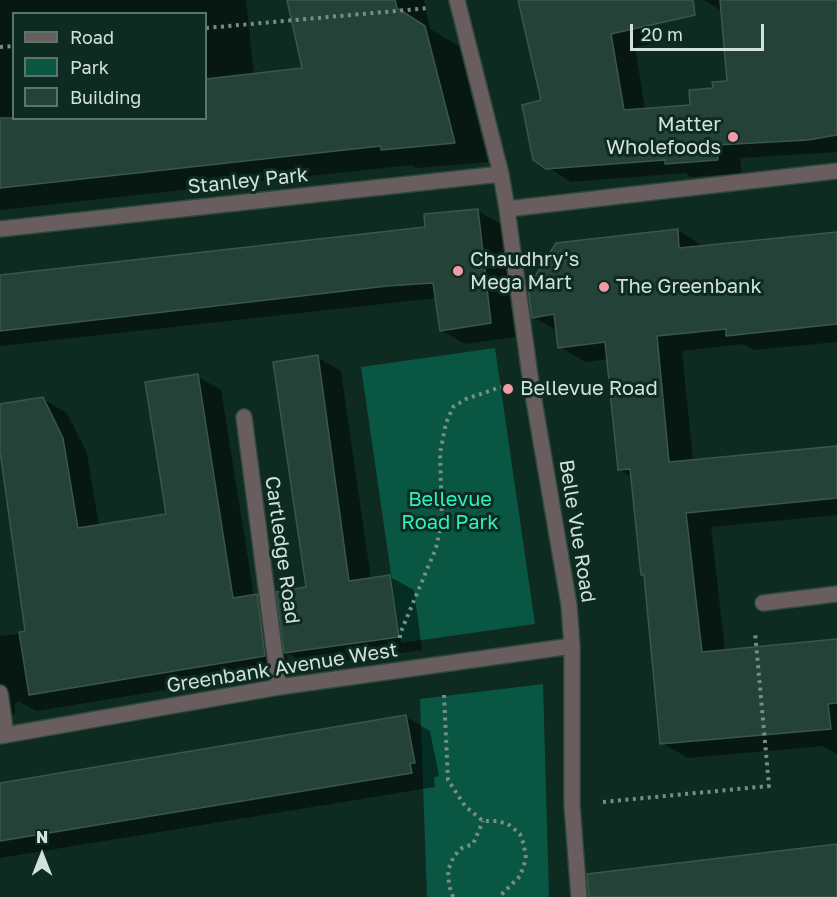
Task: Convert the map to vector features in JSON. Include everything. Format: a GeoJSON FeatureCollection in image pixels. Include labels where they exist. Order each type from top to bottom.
{"type":"FeatureCollection","features":[{"type":"Feature","properties":{"kind":"street"},"geometry":{"type":"LineString","coordinates":[[457,2],[501,174]]}},
{"type":"Feature","properties":{"kind":"street"},"geometry":{"type":"LineString","coordinates":[[507,209],[837,171]]}},
{"type":"Feature","properties":{"kind":"street","name":"Belle Vue Road"},"geometry":{"type":"LineString","coordinates":[[501,174],[531,383],[569,606],[572,646],[572,805],[579,897]]}},
{"type":"Feature","properties":{"kind":"street","name":"Stanley Park"},"geometry":{"type":"LineString","coordinates":[[0,229],[501,174]]}},
{"type":"Feature","properties":{"kind":"street","name":"Cartledge Road"},"geometry":{"type":"LineString","coordinates":[[244,417],[279,687]]}},
{"type":"Feature","properties":{"kind":"street"},"geometry":{"type":"LineString","coordinates":[[764,603],[837,594]]}},
{"type":"Feature","properties":{"kind":"street","name":"Greenbank Avenue West"},"geometry":{"type":"LineString","coordinates":[[3,736],[279,687],[572,646]]}},
{"type":"Feature","properties":{"kind":"street"},"geometry":{"type":"LineString","coordinates":[[0,693],[3,736]]}},
{"type":"Feature","properties":{"kind":"path"},"geometry":{"type":"LineString","coordinates":[[207,28],[457,2]]}},
{"type":"Feature","properties":{"kind":"path"},"geometry":{"type":"LineString","coordinates":[[404,670],[400,634],[436,548],[442,521],[440,453],[446,423],[453,408],[466,399],[500,387],[531,383]]}},
{"type":"Feature","properties":{"kind":"path"},"geometry":{"type":"LineString","coordinates":[[572,805],[770,786],[752,604],[764,603]]}},
{"type":"Feature","properties":{"kind":"path"},"geometry":{"type":"LineString","coordinates":[[443,664],[448,780],[465,806],[483,821],[508,824],[520,834],[524,845],[526,859],[520,876],[499,897]]}},
{"type":"Feature","properties":{"kind":"path"},"geometry":{"type":"LineString","coordinates":[[453,897],[448,870],[454,856],[462,848],[473,844],[483,821]]}},
{"type":"Feature","properties":{"kind":"green space","name":"Bellevue Road Park"},"geometry":{"type":"Polygon","coordinates":[[[495,348],[535,624],[401,643],[361,367],[495,348]]]}},
{"type":"Feature","properties":{"kind":"green space"},"geometry":{"type":"Polygon","coordinates":[[[543,684],[549,897],[427,897],[420,699],[543,684]]]}},
{"type":"Feature","properties":{"kind":"building"},"geometry":{"type":"Polygon","coordinates":[[[287,0],[395,0],[397,8],[425,26],[455,143],[381,150],[381,146],[0,188],[0,118],[12,118],[12,120],[207,120],[207,79],[302,68],[287,0]]]}},
{"type":"Feature","properties":{"kind":"building"},"geometry":{"type":"Polygon","coordinates":[[[518,0],[693,0],[695,15],[611,34],[624,110],[690,105],[689,90],[713,88],[712,82],[727,81],[720,0],[837,0],[837,135],[808,140],[717,145],[718,160],[665,164],[665,160],[546,169],[533,160],[522,105],[541,100],[518,0]]]}},
{"type":"Feature","properties":{"kind":"building"},"geometry":{"type":"Polygon","coordinates":[[[478,209],[491,323],[440,331],[433,283],[387,286],[0,331],[0,275],[425,227],[424,214],[478,209]]]}},
{"type":"Feature","properties":{"kind":"building"},"geometry":{"type":"Polygon","coordinates":[[[678,229],[679,248],[837,232],[837,324],[726,336],[726,329],[657,336],[669,462],[837,446],[837,498],[686,513],[702,652],[837,639],[837,703],[828,704],[831,729],[660,744],[644,575],[641,575],[630,469],[618,470],[605,342],[558,348],[554,314],[532,318],[528,288],[556,243],[678,229]]]}},
{"type":"Feature","properties":{"kind":"building"},"geometry":{"type":"Polygon","coordinates":[[[318,355],[349,581],[390,575],[399,637],[284,653],[276,592],[306,587],[273,362],[318,355]]]}},
{"type":"Feature","properties":{"kind":"building"},"geometry":{"type":"Polygon","coordinates":[[[198,374],[233,598],[257,594],[265,656],[29,695],[19,632],[25,631],[0,451],[0,404],[43,397],[63,438],[78,528],[166,514],[145,382],[198,374]]]}},
{"type":"Feature","properties":{"kind":"building"},"geometry":{"type":"Polygon","coordinates":[[[406,715],[415,763],[410,763],[412,773],[0,841],[0,783],[406,715]]]}},
{"type":"Feature","properties":{"kind":"building"},"geometry":{"type":"Polygon","coordinates":[[[837,844],[837,897],[589,897],[587,874],[837,844]]]}},
{"type":"Feature","properties":{"kind":"place","name":"Matter Wholefoods"},"geometry":{"type":"Point","coordinates":[733,137]}},
{"type":"Feature","properties":{"kind":"place","name":"Chaudhry's Mega Mart"},"geometry":{"type":"Point","coordinates":[458,271]}},
{"type":"Feature","properties":{"kind":"place","name":"The Greenbank"},"geometry":{"type":"Point","coordinates":[604,287]}},
{"type":"Feature","properties":{"kind":"place","name":"Bellevue Road"},"geometry":{"type":"Point","coordinates":[508,389]}}]}
